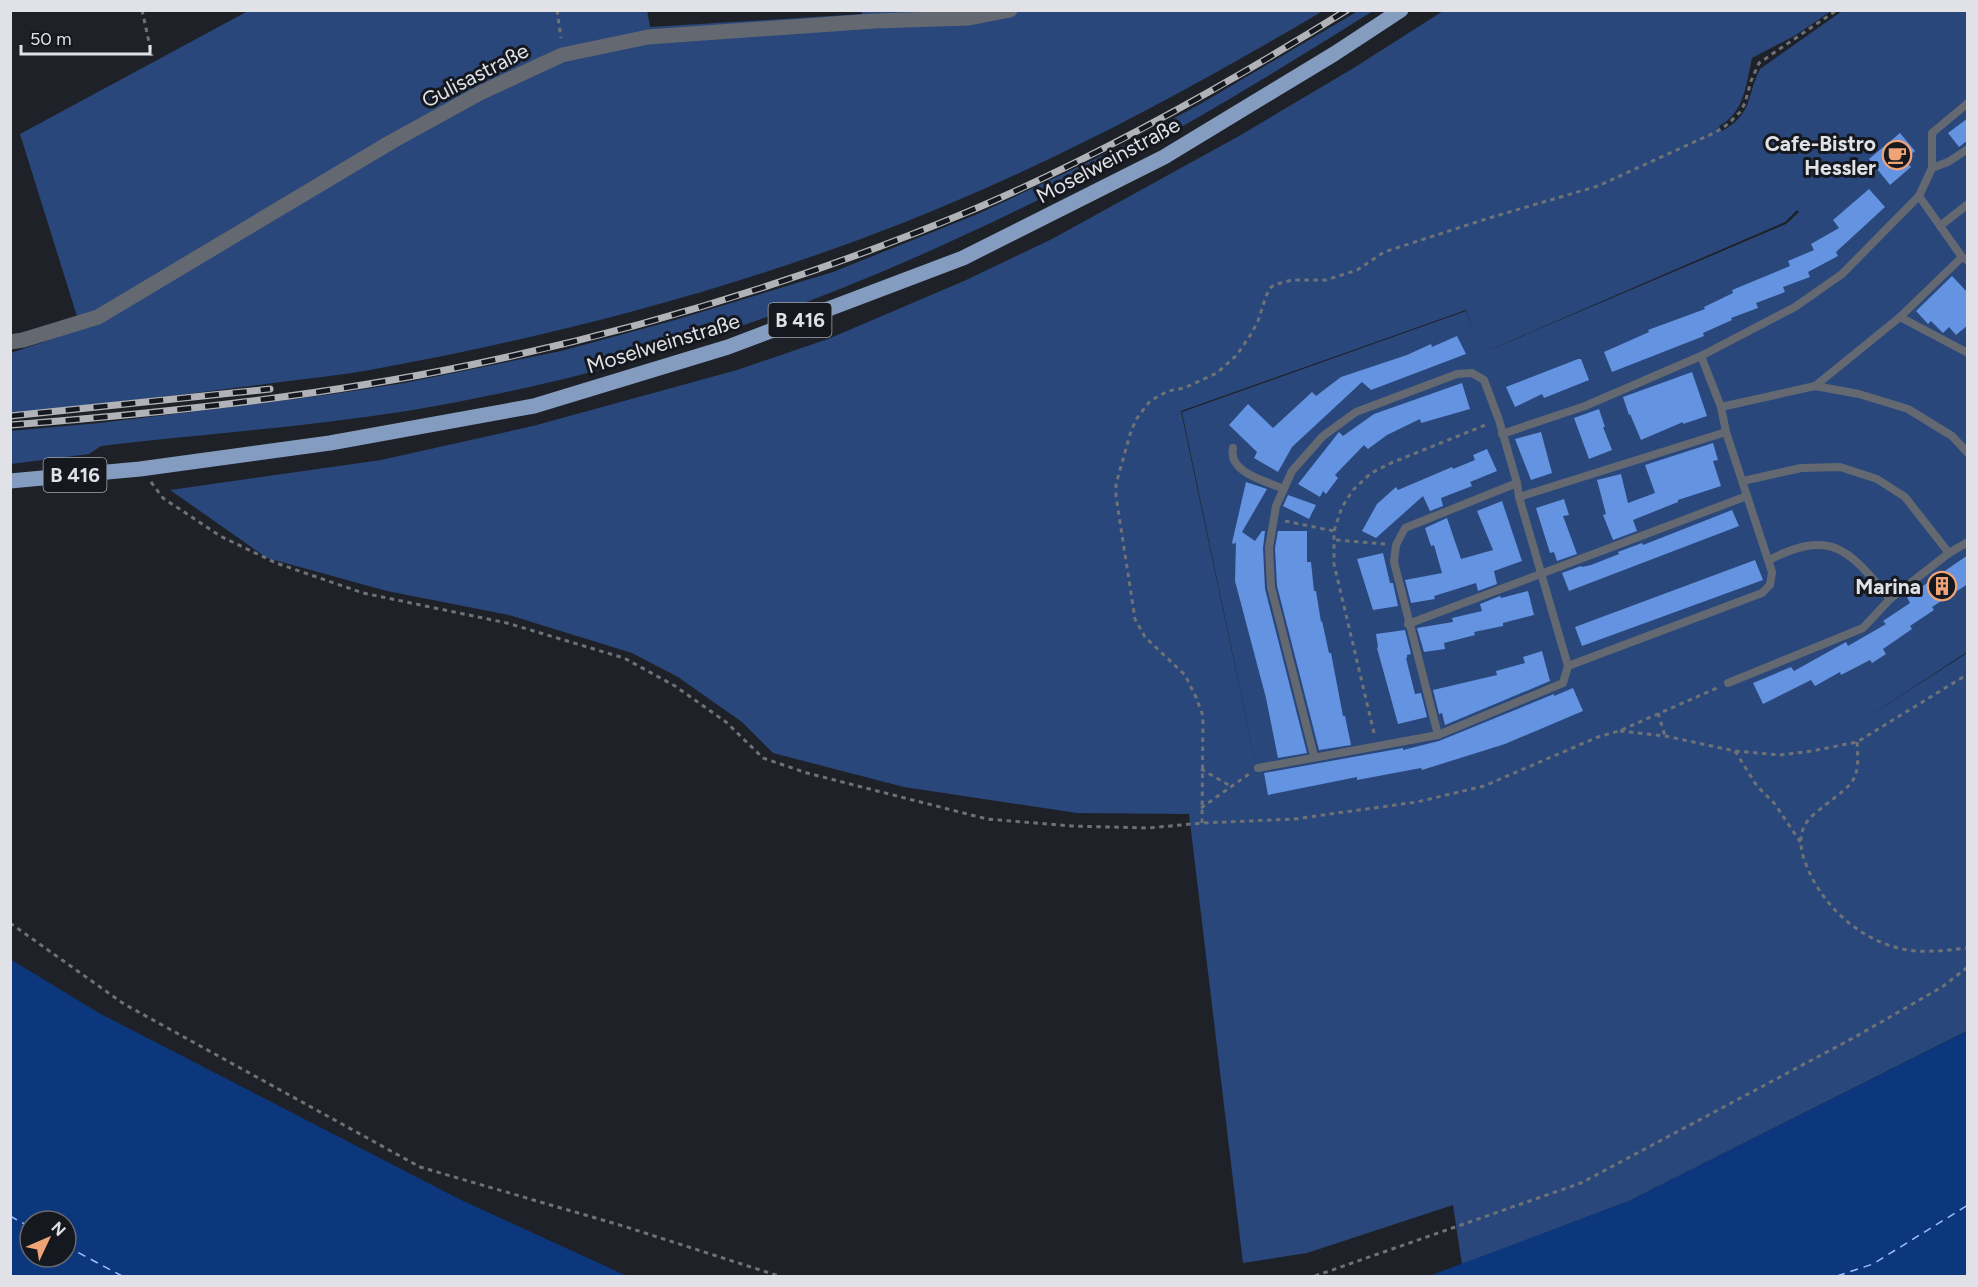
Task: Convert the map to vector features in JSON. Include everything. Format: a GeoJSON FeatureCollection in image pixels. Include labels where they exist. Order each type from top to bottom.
{"type":"FeatureCollection","features":[{"type":"Feature","properties":{"kind":"main road","name":"Moselweinstraße"},"geometry":{"type":"LineString","coordinates":[[10,481],[140,470],[330,443],[534,406],[728,347],[963,258],[1164,157],[1334,54],[1401,10]]}},
{"type":"Feature","properties":{"kind":"street","name":"Gulisastraße"},"geometry":{"type":"LineString","coordinates":[[10,342],[98,317],[391,142],[480,93],[562,55],[648,37],[875,21],[969,18],[1010,10]]}},
{"type":"Feature","properties":{"kind":"lane"},"geometry":{"type":"LineString","coordinates":[[1502,434],[1585,406],[1701,356],[1795,307],[1842,274],[1919,196],[1932,168],[1932,133],[1968,103]]}},
{"type":"Feature","properties":{"kind":"lane"},"geometry":{"type":"LineString","coordinates":[[1932,168],[1948,162],[1968,148]]}},
{"type":"Feature","properties":{"kind":"lane"},"geometry":{"type":"LineString","coordinates":[[1815,386],[1900,317],[1965,259],[1919,196]]}},
{"type":"Feature","properties":{"kind":"lane"},"geometry":{"type":"LineString","coordinates":[[1940,226],[1968,204]]}},
{"type":"Feature","properties":{"kind":"lane"},"geometry":{"type":"LineString","coordinates":[[1900,317],[1968,353]]}},
{"type":"Feature","properties":{"kind":"lane"},"geometry":{"type":"LineString","coordinates":[[1568,666],[1762,593],[1770,585],[1772,572],[1726,432],[1721,407],[1701,356]]}},
{"type":"Feature","properties":{"kind":"lane"},"geometry":{"type":"LineString","coordinates":[[1258,768],[1438,735],[1563,683],[1568,666],[1519,497],[1517,483],[1484,380],[1472,373],[1457,374],[1356,412],[1323,436],[1292,471],[1276,506],[1269,548],[1271,587],[1314,756]]}},
{"type":"Feature","properties":{"kind":"lane"},"geometry":{"type":"LineString","coordinates":[[1721,407],[1815,386],[1859,394],[1908,409],[1952,436],[1968,453]]}},
{"type":"Feature","properties":{"kind":"lane"},"geometry":{"type":"LineString","coordinates":[[1519,497],[1726,432]]}},
{"type":"Feature","properties":{"kind":"lane"},"geometry":{"type":"LineString","coordinates":[[1233,448],[1231,456],[1241,470],[1284,489]]}},
{"type":"Feature","properties":{"kind":"lane"},"geometry":{"type":"LineString","coordinates":[[1743,481],[1801,468],[1840,467],[1877,479],[1905,497],[1949,553]]}},
{"type":"Feature","properties":{"kind":"lane"},"geometry":{"type":"LineString","coordinates":[[1438,735],[1394,562],[1396,545],[1405,528],[1517,483]]}},
{"type":"Feature","properties":{"kind":"lane"},"geometry":{"type":"LineString","coordinates":[[1408,624],[1747,496]]}},
{"type":"Feature","properties":{"kind":"lane"},"geometry":{"type":"LineString","coordinates":[[1728,683],[1863,628],[1890,599],[1949,553],[1968,542]]}},
{"type":"Feature","properties":{"kind":"lane"},"geometry":{"type":"LineString","coordinates":[[1768,560],[1814,544],[1832,546],[1848,554],[1864,568],[1890,599]]}},
{"type":"Feature","properties":{"kind":"path"},"geometry":{"type":"LineString","coordinates":[[142,10],[152,56]]}},
{"type":"Feature","properties":{"kind":"path"},"geometry":{"type":"LineString","coordinates":[[557,10],[562,55]]}},
{"type":"Feature","properties":{"kind":"path"},"geometry":{"type":"LineString","coordinates":[[1202,823],[1203,716],[1185,675],[1145,637],[1135,618],[1121,537],[1116,483],[1131,431],[1137,418],[1150,401],[1167,391],[1184,388],[1218,373],[1237,355],[1251,334],[1271,287],[1277,284],[1292,279],[1326,280],[1357,270],[1384,252],[1598,186],[1716,132],[1740,112],[1759,63],[1837,10]]}},
{"type":"Feature","properties":{"kind":"path"},"geometry":{"type":"LineString","coordinates":[[1377,745],[1334,564],[1335,531],[1342,507],[1353,490],[1371,473],[1498,420]]}},
{"type":"Feature","properties":{"kind":"path"},"geometry":{"type":"LineString","coordinates":[[140,470],[163,498],[220,536],[276,563],[363,593],[507,623],[624,658],[675,686],[726,722],[763,758],[807,774],[987,819],[1071,826],[1137,828],[1294,819],[1417,802],[1484,786],[1598,737],[1619,731],[1728,683]]}},
{"type":"Feature","properties":{"kind":"path"},"geometry":{"type":"LineString","coordinates":[[1274,519],[1335,531]]}},
{"type":"Feature","properties":{"kind":"path"},"geometry":{"type":"LineString","coordinates":[[1336,540],[1396,545]]}},
{"type":"Feature","properties":{"kind":"path"},"geometry":{"type":"LineString","coordinates":[[1619,731],[1665,736],[1735,751],[1780,755],[1812,751],[1857,742],[1968,674]]}},
{"type":"Feature","properties":{"kind":"path"},"geometry":{"type":"LineString","coordinates":[[1658,713],[1665,736]]}},
{"type":"Feature","properties":{"kind":"path"},"geometry":{"type":"LineString","coordinates":[[1857,742],[1858,768],[1854,780],[1804,825],[1802,855],[1812,880],[1832,907],[1862,933],[1887,944],[1916,951],[1968,948]]}},
{"type":"Feature","properties":{"kind":"path"},"geometry":{"type":"LineString","coordinates":[[1735,751],[1757,786],[1775,804],[1801,843]]}},
{"type":"Feature","properties":{"kind":"path"},"geometry":{"type":"LineString","coordinates":[[1201,768],[1232,787]]}},
{"type":"Feature","properties":{"kind":"path"},"geometry":{"type":"LineString","coordinates":[[1201,808],[1258,768]]}},
{"type":"Feature","properties":{"kind":"path"},"geometry":{"type":"LineString","coordinates":[[10,923],[123,1004],[420,1167],[623,1226],[779,1276]]}},
{"type":"Feature","properties":{"kind":"path"},"geometry":{"type":"LineString","coordinates":[[1315,1276],[1581,1183],[1856,1037],[1942,987],[1968,967]]}},
{"type":"Feature","properties":{"kind":"shaded area"},"geometry":{"type":"Polygon","coordinates":[[[647,10],[650,27],[862,14],[861,10],[1323,11],[1116,126],[1009,178],[836,248],[705,291],[505,343],[370,370],[180,395],[11,413],[11,353],[81,329],[20,134],[248,11],[647,10]]]}},
{"type":"Feature","properties":{"kind":"shaded area"},"geometry":{"type":"Polygon","coordinates":[[[1358,11],[1373,11],[1224,102],[1109,166],[926,253],[750,323],[629,362],[508,392],[427,408],[331,422],[101,446],[89,454],[11,464],[11,431],[216,409],[404,383],[561,351],[675,320],[833,272],[980,213],[1127,144],[1202,103],[1358,11]]]}},
{"type":"Feature","properties":{"kind":"shaded area"},"geometry":{"type":"Polygon","coordinates":[[[1443,11],[1831,11],[1796,35],[1752,58],[1743,96],[1734,113],[1719,126],[1722,131],[1739,118],[1744,111],[1760,69],[1842,11],[1967,11],[1967,652],[1860,722],[1967,653],[1967,1031],[1629,1201],[1462,1265],[1453,1205],[1307,1253],[1243,1263],[1189,814],[1077,813],[904,787],[773,753],[742,722],[678,677],[632,653],[509,615],[387,591],[267,558],[170,490],[381,460],[533,426],[737,370],[828,339],[964,281],[1052,239],[1239,136],[1352,69],[1443,11]],[[1797,210],[1785,222],[1480,354],[1786,224],[1799,212],[1797,210]],[[1466,310],[1181,411],[1263,799],[1182,412],[1466,311],[1475,336],[1466,310]]]}},
{"type":"Feature","properties":{"kind":"shaded area"},"geometry":{"type":"Polygon","coordinates":[[[10,959],[99,1013],[459,1199],[627,1276],[11,1276],[10,959]]]}},
{"type":"Feature","properties":{"kind":"shaded area"},"geometry":{"type":"Polygon","coordinates":[[[1967,1031],[1967,1276],[1429,1276],[1629,1201],[1967,1031]]]}},
{"type":"Feature","properties":{"kind":"building"},"geometry":{"type":"Polygon","coordinates":[[[1968,118],[1968,140],[1959,147],[1948,133],[1968,118]]]}},
{"type":"Feature","properties":{"kind":"building"},"geometry":{"type":"Polygon","coordinates":[[[1900,133],[1915,151],[1904,159],[1911,167],[1890,185],[1869,159],[1900,133]]]}},
{"type":"Feature","properties":{"kind":"building"},"geometry":{"type":"Polygon","coordinates":[[[1869,189],[1885,207],[1836,252],[1838,256],[1808,272],[1810,277],[1783,287],[1785,292],[1756,303],[1758,308],[1731,318],[1732,320],[1703,333],[1704,336],[1612,372],[1604,352],[1649,332],[1648,330],[1705,309],[1704,307],[1733,293],[1732,290],[1790,266],[1788,261],[1814,250],[1811,244],[1839,228],[1833,220],[1869,189]]]}},
{"type":"Feature","properties":{"kind":"building"},"geometry":{"type":"Polygon","coordinates":[[[1952,276],[1968,293],[1968,325],[1956,335],[1949,327],[1943,333],[1931,321],[1928,324],[1916,311],[1952,276]]]}},
{"type":"Feature","properties":{"kind":"building"},"geometry":{"type":"Polygon","coordinates":[[[1457,336],[1466,354],[1371,390],[1362,382],[1292,447],[1278,472],[1254,458],[1257,452],[1229,425],[1248,404],[1273,428],[1312,392],[1316,396],[1341,377],[1407,355],[1431,344],[1432,347],[1457,336]]]}},
{"type":"Feature","properties":{"kind":"building"},"geometry":{"type":"Polygon","coordinates":[[[1581,359],[1589,380],[1544,398],[1542,394],[1515,407],[1506,387],[1581,359]]]}},
{"type":"Feature","properties":{"kind":"building"},"geometry":{"type":"Polygon","coordinates":[[[1692,372],[1707,416],[1683,424],[1683,422],[1641,440],[1623,397],[1692,372]]]}},
{"type":"Feature","properties":{"kind":"building"},"geometry":{"type":"Polygon","coordinates":[[[1462,383],[1470,409],[1421,423],[1420,419],[1387,435],[1368,449],[1364,445],[1335,475],[1338,478],[1326,494],[1323,491],[1320,497],[1298,484],[1339,432],[1343,436],[1374,414],[1462,383]]]}},
{"type":"Feature","properties":{"kind":"building"},"geometry":{"type":"Polygon","coordinates":[[[1599,409],[1612,450],[1589,459],[1574,418],[1599,409]]]}},
{"type":"Feature","properties":{"kind":"building"},"geometry":{"type":"Polygon","coordinates":[[[1541,432],[1552,473],[1531,480],[1515,439],[1541,432]]]}},
{"type":"Feature","properties":{"kind":"building"},"geometry":{"type":"Polygon","coordinates":[[[1713,443],[1718,460],[1713,461],[1721,486],[1678,500],[1678,502],[1633,520],[1637,531],[1613,540],[1603,515],[1606,514],[1597,480],[1621,474],[1628,503],[1655,493],[1645,465],[1713,443]]]}},
{"type":"Feature","properties":{"kind":"building"},"geometry":{"type":"Polygon","coordinates":[[[1487,449],[1497,471],[1470,482],[1472,486],[1441,498],[1443,506],[1430,511],[1423,496],[1376,538],[1362,531],[1377,504],[1396,487],[1398,490],[1452,467],[1453,469],[1475,460],[1473,455],[1487,449]]]}},
{"type":"Feature","properties":{"kind":"building"},"geometry":{"type":"Polygon","coordinates":[[[1246,482],[1267,489],[1242,532],[1255,541],[1262,531],[1265,531],[1263,548],[1265,589],[1307,753],[1278,758],[1266,698],[1235,581],[1236,542],[1232,543],[1246,482]]]}},
{"type":"Feature","properties":{"kind":"building"},"geometry":{"type":"Polygon","coordinates":[[[1288,495],[1316,505],[1309,519],[1283,506],[1288,495]]]}},
{"type":"Feature","properties":{"kind":"building"},"geometry":{"type":"Polygon","coordinates":[[[1564,499],[1569,515],[1563,516],[1577,554],[1557,561],[1554,552],[1550,553],[1536,508],[1564,499]]]}},
{"type":"Feature","properties":{"kind":"building"},"geometry":{"type":"Polygon","coordinates":[[[1502,501],[1522,561],[1494,571],[1497,584],[1478,591],[1476,583],[1434,596],[1435,599],[1411,603],[1405,580],[1442,573],[1434,545],[1431,546],[1425,528],[1447,518],[1461,559],[1493,550],[1477,511],[1502,501]]]}},
{"type":"Feature","properties":{"kind":"building"},"geometry":{"type":"Polygon","coordinates":[[[1732,510],[1739,526],[1569,591],[1562,573],[1591,565],[1619,554],[1618,552],[1642,543],[1643,545],[1732,510]]]}},
{"type":"Feature","properties":{"kind":"building"},"geometry":{"type":"Polygon","coordinates":[[[1278,531],[1307,531],[1307,562],[1311,562],[1314,591],[1316,591],[1329,653],[1331,653],[1351,745],[1319,750],[1277,586],[1275,548],[1278,531]]]}},
{"type":"Feature","properties":{"kind":"building"},"geometry":{"type":"Polygon","coordinates":[[[1383,553],[1398,606],[1373,610],[1357,559],[1383,553]]]}},
{"type":"Feature","properties":{"kind":"building"},"geometry":{"type":"Polygon","coordinates":[[[1968,555],[1968,584],[1932,607],[1934,610],[1910,626],[1912,629],[1883,649],[1886,654],[1872,663],[1870,660],[1841,675],[1840,672],[1815,686],[1811,680],[1763,704],[1753,683],[1791,667],[1794,671],[1846,642],[1848,646],[1886,624],[1883,621],[1910,603],[1907,597],[1968,555]]]}},
{"type":"Feature","properties":{"kind":"building"},"geometry":{"type":"Polygon","coordinates":[[[1755,560],[1763,580],[1582,646],[1575,627],[1755,560]]]}},
{"type":"Feature","properties":{"kind":"building"},"geometry":{"type":"Polygon","coordinates":[[[1528,591],[1534,615],[1444,643],[1445,649],[1424,652],[1417,628],[1453,622],[1452,618],[1482,611],[1480,604],[1500,596],[1501,598],[1528,591]]]}},
{"type":"Feature","properties":{"kind":"building"},"geometry":{"type":"Polygon","coordinates":[[[1405,630],[1411,654],[1406,658],[1415,694],[1421,693],[1427,717],[1398,724],[1377,648],[1376,634],[1405,630]]]}},
{"type":"Feature","properties":{"kind":"building"},"geometry":{"type":"Polygon","coordinates":[[[1542,651],[1550,681],[1445,725],[1442,713],[1439,714],[1433,690],[1497,675],[1496,671],[1525,663],[1523,657],[1542,651]]]}},
{"type":"Feature","properties":{"kind":"building"},"geometry":{"type":"Polygon","coordinates":[[[1573,688],[1583,711],[1505,744],[1422,770],[1421,768],[1357,780],[1357,777],[1268,795],[1264,773],[1403,748],[1403,750],[1439,741],[1573,688]]]}},
{"type":"Feature","properties":{"kind":"ferry route"},"geometry":{"type":"LineString","coordinates":[[1837,1276],[1873,1264],[1968,1205]]}},
{"type":"Feature","properties":{"kind":"ferry route"},"geometry":{"type":"LineString","coordinates":[[10,1216],[18,1220]]}},
{"type":"Feature","properties":{"kind":"ferry route"},"geometry":{"type":"LineString","coordinates":[[78,1252],[122,1276]]}},
{"type":"Feature","properties":{"kind":"railway"},"geometry":{"type":"LineString","coordinates":[[10,425],[244,402],[418,375],[539,350],[730,298],[916,233],[1025,187],[1165,116],[1347,10]]}},
{"type":"Feature","properties":{"kind":"railway"},"geometry":{"type":"LineString","coordinates":[[10,416],[270,389]]}},
{"type":"Feature","properties":{"kind":"place","name":"Cafe-Bistro Hessler"},"geometry":{"type":"Point","coordinates":[1897,155]}},
{"type":"Feature","properties":{"kind":"place","name":"Marina"},"geometry":{"type":"Point","coordinates":[1942,586]}}]}
